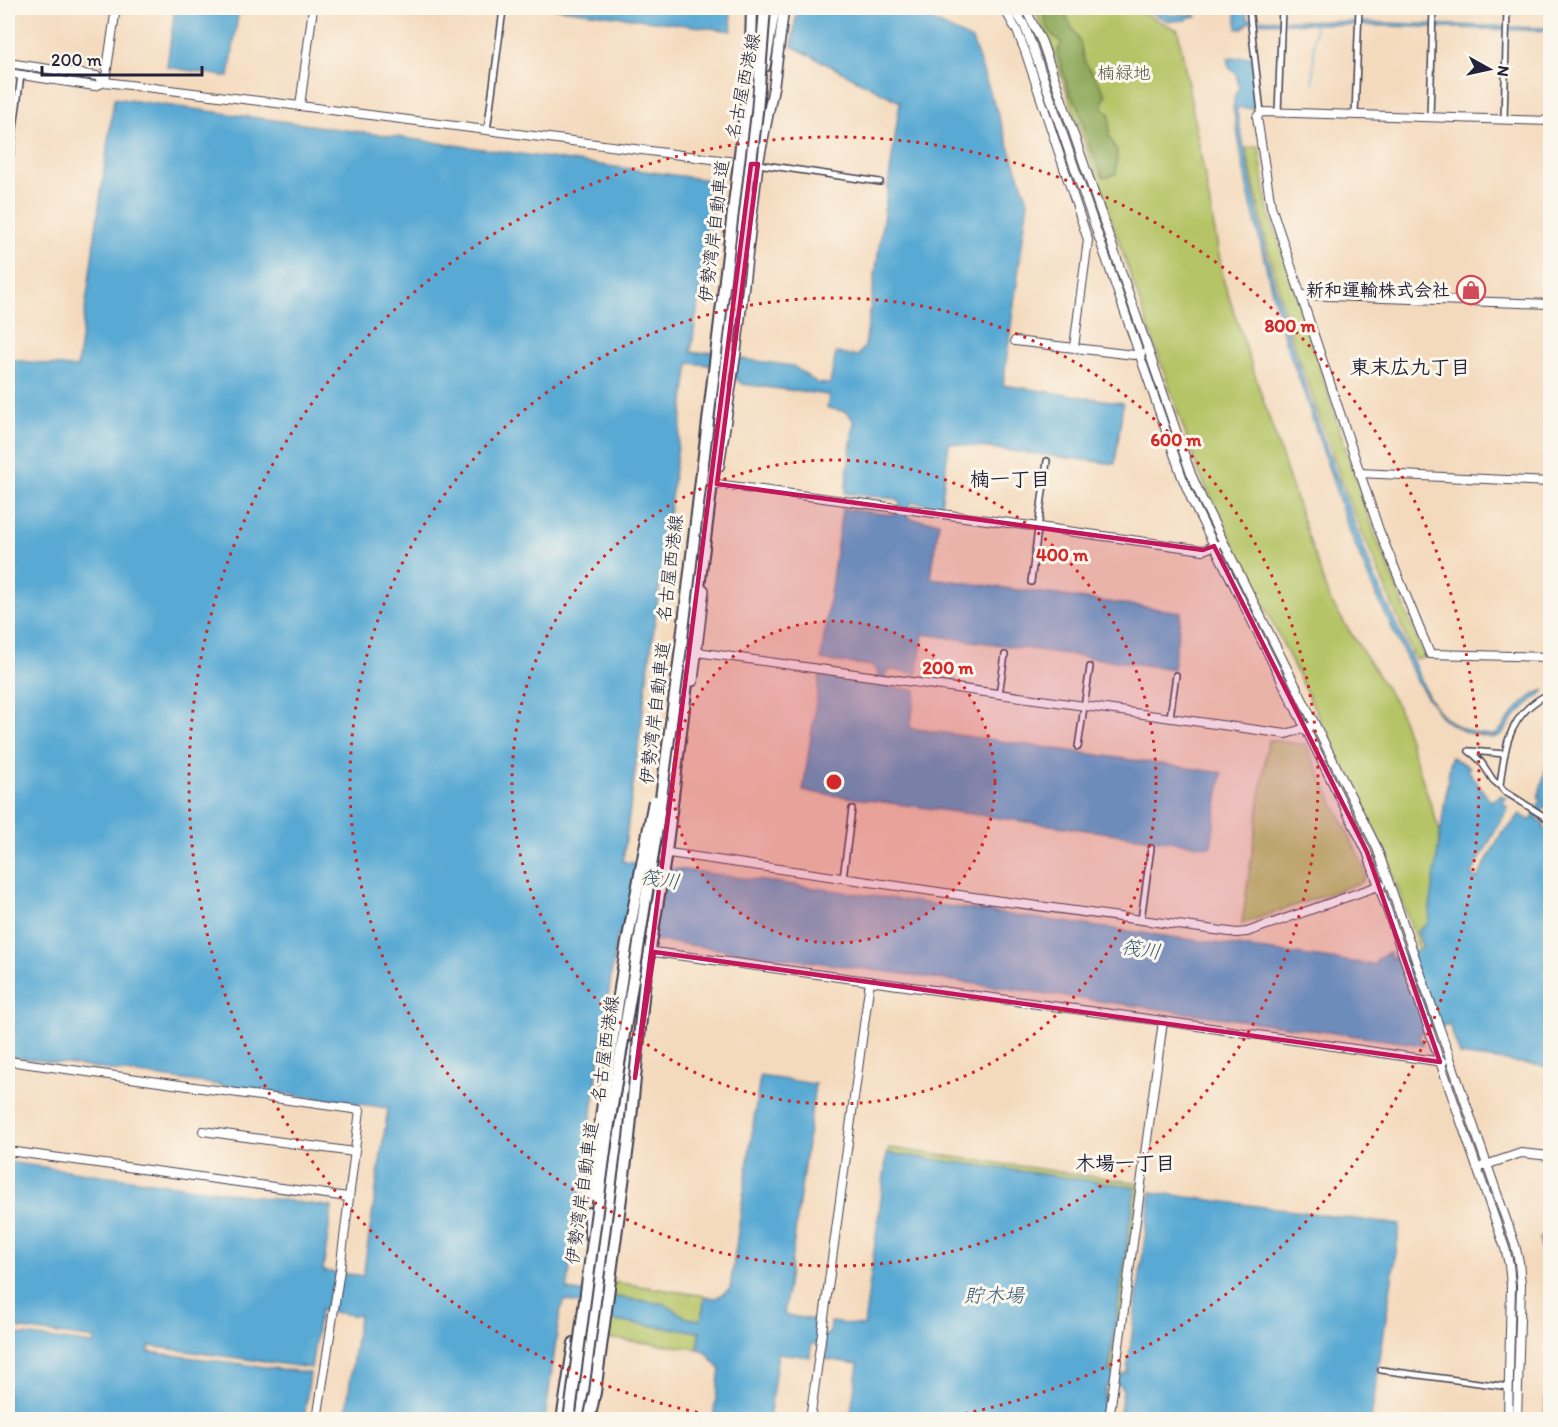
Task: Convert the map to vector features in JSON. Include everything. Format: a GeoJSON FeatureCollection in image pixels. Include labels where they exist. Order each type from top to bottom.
{"type":"FeatureCollection","features":[{"type":"Feature","properties":{"kind":"highway","name":"伊勢湾岸自動車道"},"geometry":{"type":"LineString","coordinates":[[570,1419],[607,1136],[657,828],[679,664],[743,123],[751,45],[752,8]]}},
{"type":"Feature","properties":{"kind":"highway","name":"伊勢湾岸自動車道"},"geometry":{"type":"LineString","coordinates":[[584,1417],[595,1392],[628,1149],[645,978],[667,840],[718,438],[757,112],[765,8]]}},
{"type":"Feature","properties":{"kind":"highway"},"geometry":{"type":"LineString","coordinates":[[562,1419],[577,1324],[589,1279],[593,1178],[626,948],[656,789],[669,701],[679,664]]}},
{"type":"Feature","properties":{"kind":"main road","name":"名古屋西港線"},"geometry":{"type":"LineString","coordinates":[[570,1419],[652,850],[714,348],[743,163],[764,74],[775,8]]}},
{"type":"Feature","properties":{"kind":"main road","name":"名古屋西港線"},"geometry":{"type":"LineString","coordinates":[[584,1417],[669,853],[736,352],[758,164],[774,85],[784,8]]}},
{"type":"Feature","properties":{"kind":"street"},"geometry":{"type":"LineString","coordinates":[[105,82],[116,8]]}},
{"type":"Feature","properties":{"kind":"street"},"geometry":{"type":"LineString","coordinates":[[300,106],[313,8]]}},
{"type":"Feature","properties":{"kind":"street"},"geometry":{"type":"LineString","coordinates":[[1004,8],[1025,51],[1088,240],[1074,347]]}},
{"type":"Feature","properties":{"kind":"street"},"geometry":{"type":"LineString","coordinates":[[1013,8],[1024,25],[1032,45],[1182,477],[1214,546],[1367,852],[1478,1168],[1509,1264],[1511,1286],[1508,1419]]}},
{"type":"Feature","properties":{"kind":"street"},"geometry":{"type":"LineString","coordinates":[[1025,8],[1042,42],[1191,474],[1377,848],[1515,1245],[1521,1285],[1517,1419]]}},
{"type":"Feature","properties":{"kind":"street"},"geometry":{"type":"LineString","coordinates":[[1249,8],[1261,112],[1257,117],[1271,206],[1379,530],[1430,654],[1551,657]]}},
{"type":"Feature","properties":{"kind":"street"},"geometry":{"type":"LineString","coordinates":[[1278,113],[1282,8]]}},
{"type":"Feature","properties":{"kind":"street"},"geometry":{"type":"LineString","coordinates":[[1355,115],[1359,8]]}},
{"type":"Feature","properties":{"kind":"street"},"geometry":{"type":"LineString","coordinates":[[1430,118],[1433,8]]}},
{"type":"Feature","properties":{"kind":"street"},"geometry":{"type":"LineString","coordinates":[[1504,120],[1507,8]]}},
{"type":"Feature","properties":{"kind":"street"},"geometry":{"type":"LineString","coordinates":[[487,131],[503,10]]}},
{"type":"Feature","properties":{"kind":"street"},"geometry":{"type":"LineString","coordinates":[[8,63],[97,76],[105,82]]}},
{"type":"Feature","properties":{"kind":"street"},"geometry":{"type":"LineString","coordinates":[[8,73],[95,86],[105,82],[300,106],[758,164],[880,182]]}},
{"type":"Feature","properties":{"kind":"street"},"geometry":{"type":"LineString","coordinates":[[8,173],[21,75]]}},
{"type":"Feature","properties":{"kind":"street"},"geometry":{"type":"LineString","coordinates":[[1261,112],[1551,122]]}},
{"type":"Feature","properties":{"kind":"street"},"geometry":{"type":"LineString","coordinates":[[1302,295],[1551,304]]}},
{"type":"Feature","properties":{"kind":"street"},"geometry":{"type":"LineString","coordinates":[[1015,341],[1134,355],[1148,351]]}},
{"type":"Feature","properties":{"kind":"street"},"geometry":{"type":"LineString","coordinates":[[1031,582],[1047,461]]}},
{"type":"Feature","properties":{"kind":"street"},"geometry":{"type":"LineString","coordinates":[[1359,473],[1551,482]]}},
{"type":"Feature","properties":{"kind":"street"},"geometry":{"type":"LineString","coordinates":[[717,484],[1203,550],[1224,542]]}},
{"type":"Feature","properties":{"kind":"street"},"geometry":{"type":"LineString","coordinates":[[696,652],[1286,734],[1315,725]]}},
{"type":"Feature","properties":{"kind":"street"},"geometry":{"type":"LineString","coordinates":[[999,694],[1005,655]]}},
{"type":"Feature","properties":{"kind":"street"},"geometry":{"type":"LineString","coordinates":[[1078,747],[1090,667]]}},
{"type":"Feature","properties":{"kind":"street"},"geometry":{"type":"LineString","coordinates":[[1170,717],[1176,675]]}},
{"type":"Feature","properties":{"kind":"street"},"geometry":{"type":"LineString","coordinates":[[1500,785],[1508,739],[1516,721],[1533,704],[1551,694]]}},
{"type":"Feature","properties":{"kind":"street"},"geometry":{"type":"LineString","coordinates":[[1505,754],[1469,751],[1481,760],[1495,783],[1500,785],[1504,791],[1549,819]]}},
{"type":"Feature","properties":{"kind":"street"},"geometry":{"type":"LineString","coordinates":[[843,878],[852,809]]}},
{"type":"Feature","properties":{"kind":"street"},"geometry":{"type":"LineString","coordinates":[[1142,920],[1151,848]]}},
{"type":"Feature","properties":{"kind":"street"},"geometry":{"type":"LineString","coordinates":[[669,853],[1237,933],[1247,932],[1388,883]]}},
{"type":"Feature","properties":{"kind":"street"},"geometry":{"type":"LineString","coordinates":[[654,952],[1449,1059]]}},
{"type":"Feature","properties":{"kind":"street"},"geometry":{"type":"LineString","coordinates":[[810,1419],[870,981]]}},
{"type":"Feature","properties":{"kind":"street"},"geometry":{"type":"LineString","coordinates":[[1109,1419],[1163,1022]]}},
{"type":"Feature","properties":{"kind":"street"},"geometry":{"type":"LineString","coordinates":[[8,1061],[360,1110],[340,1270],[317,1419]]}},
{"type":"Feature","properties":{"kind":"street"},"geometry":{"type":"LineString","coordinates":[[203,1131],[354,1152]]}},
{"type":"Feature","properties":{"kind":"street"},"geometry":{"type":"LineString","coordinates":[[8,1151],[348,1197]]}},
{"type":"Feature","properties":{"kind":"street"},"geometry":{"type":"LineString","coordinates":[[1478,1168],[1521,1153],[1551,1156]]}},
{"type":"Feature","properties":{"kind":"street"},"geometry":{"type":"LineString","coordinates":[[1381,1371],[1509,1387]]}},
{"type":"Feature","properties":{"kind":"highlighted area"},"geometry":{"type":"Polygon","coordinates":[[[751,164],[758,164],[717,484],[1203,550],[1214,546],[1367,852],[1440,1062],[654,952],[635,1078],[751,164]]]}},
{"type":"Feature","properties":{"kind":"green space","name":"楠緑地"},"geometry":{"type":"Polygon","coordinates":[[[1034,8],[1132,8],[1178,30],[1224,282],[1329,599],[1398,707],[1441,835],[1428,923],[1423,948],[1419,950],[1381,844],[1199,473],[1052,49],[1034,8]]]}},
{"type":"Feature","properties":{"kind":"green space"},"geometry":{"type":"Polygon","coordinates":[[[1042,8],[1062,8],[1079,41],[1084,60],[1106,96],[1103,108],[1110,115],[1109,136],[1117,151],[1116,173],[1109,177],[1103,177],[1088,142],[1079,107],[1070,94],[1057,52],[1062,42],[1051,32],[1042,8]]]}},
{"type":"Feature","properties":{"kind":"green space"},"geometry":{"type":"Polygon","coordinates":[[[1259,146],[1267,205],[1354,474],[1373,529],[1425,658],[1415,659],[1347,496],[1291,335],[1268,250],[1246,148],[1259,146]]]}},
{"type":"Feature","properties":{"kind":"green space"},"geometry":{"type":"Polygon","coordinates":[[[1268,740],[1306,745],[1364,867],[1365,877],[1362,882],[1242,924],[1268,740]]]}},
{"type":"Feature","properties":{"kind":"green space"},"geometry":{"type":"Polygon","coordinates":[[[889,1148],[1140,1183],[1112,1373],[1109,1369],[1135,1187],[887,1153],[889,1148]]]}},
{"type":"Feature","properties":{"kind":"green space"},"geometry":{"type":"Polygon","coordinates":[[[1543,1234],[1546,1237],[1550,1236],[1550,1300],[1549,1280],[1539,1239],[1543,1234]]]}},
{"type":"Feature","properties":{"kind":"green space"},"geometry":{"type":"Polygon","coordinates":[[[613,1282],[705,1296],[701,1320],[687,1318],[664,1304],[611,1296],[613,1282]]]}},
{"type":"Feature","properties":{"kind":"green space"},"geometry":{"type":"Polygon","coordinates":[[[607,1318],[614,1321],[701,1332],[698,1349],[605,1338],[607,1318]]]}},
{"type":"Feature","properties":{"kind":"green space"},"geometry":{"type":"Polygon","coordinates":[[[1550,1363],[1550,1419],[1544,1419],[1547,1389],[1546,1364],[1550,1363]]]}},
{"type":"Feature","properties":{"kind":"water"},"geometry":{"type":"Polygon","coordinates":[[[175,8],[239,8],[229,77],[167,67],[175,8]]]}},
{"type":"Feature","properties":{"kind":"water"},"geometry":{"type":"Polygon","coordinates":[[[552,8],[730,8],[732,31],[552,8]]]}},
{"type":"Feature","properties":{"kind":"water"},"geometry":{"type":"Polygon","coordinates":[[[797,8],[907,8],[972,40],[1028,201],[1003,385],[1123,403],[1115,464],[949,443],[941,506],[913,502],[909,505],[908,515],[911,519],[939,522],[931,578],[1181,612],[1173,669],[923,634],[917,674],[890,670],[886,673],[885,682],[889,687],[916,690],[910,728],[1222,773],[1211,847],[803,791],[820,675],[871,682],[877,679],[878,673],[873,666],[821,660],[842,509],[895,515],[899,512],[900,504],[897,499],[845,493],[854,421],[847,412],[827,408],[829,395],[742,384],[709,365],[689,363],[623,861],[1375,965],[1376,961],[1389,952],[1392,959],[1423,948],[1417,932],[1428,923],[1451,757],[1470,767],[1468,770],[1490,801],[1500,795],[1506,798],[1503,803],[1508,808],[1471,875],[1477,879],[1501,834],[1520,814],[1529,820],[1532,819],[1541,800],[1538,798],[1550,753],[1550,809],[1545,806],[1536,819],[1545,824],[1543,828],[1550,832],[1550,1067],[1460,1055],[1449,1024],[1419,1034],[1423,1045],[617,935],[567,1290],[664,1304],[687,1318],[701,1320],[705,1296],[716,1298],[730,1289],[760,1076],[815,1084],[784,1315],[815,1320],[814,1330],[817,1334],[830,1333],[831,1322],[864,1326],[887,1153],[1135,1187],[1109,1369],[1112,1373],[1121,1375],[1127,1372],[1151,1192],[1400,1225],[1371,1419],[1119,1419],[1123,1390],[1119,1385],[1110,1384],[1106,1387],[1101,1419],[850,1419],[858,1364],[826,1359],[827,1349],[824,1345],[815,1343],[811,1346],[810,1357],[778,1353],[769,1419],[713,1419],[720,1369],[705,1351],[698,1349],[700,1332],[614,1321],[565,1300],[560,1312],[545,1419],[345,1419],[359,1316],[320,1310],[311,1368],[149,1346],[149,1352],[310,1373],[304,1419],[8,1419],[8,1333],[94,1344],[95,1339],[8,1327],[8,1162],[332,1207],[323,1271],[363,1276],[388,1108],[8,1056],[8,359],[77,368],[114,98],[716,181],[691,352],[712,352],[793,366],[817,383],[830,384],[836,353],[858,356],[865,346],[900,102],[792,46],[797,8]]]}},
{"type":"Feature","properties":{"kind":"water"},"geometry":{"type":"Polygon","coordinates":[[[1140,8],[1153,8],[1171,15],[1184,14],[1197,17],[1169,21],[1140,8]]]}},
{"type":"Feature","properties":{"kind":"water"},"geometry":{"type":"Polygon","coordinates":[[[1235,8],[1246,8],[1249,19],[1550,28],[1550,31],[1249,22],[1243,28],[1237,29],[1235,8]]]}},
{"type":"Feature","properties":{"kind":"water"},"geometry":{"type":"Polygon","coordinates":[[[1251,56],[1257,105],[1254,108],[1236,108],[1267,257],[1289,337],[1325,444],[1373,573],[1427,694],[1441,713],[1459,727],[1482,734],[1495,735],[1524,702],[1534,694],[1545,690],[1516,715],[1501,735],[1493,738],[1467,733],[1444,720],[1434,707],[1418,683],[1371,584],[1348,527],[1286,344],[1247,187],[1233,108],[1239,87],[1236,73],[1229,67],[1228,59],[1251,56]]]}},
{"type":"Feature","properties":{"kind":"waterway"},"geometry":{"type":"LineString","coordinates":[[1313,84],[1315,22]]}},
{"type":"Feature","properties":{"kind":"place","name":"新和運輸株式会社"},"geometry":{"type":"Point","coordinates":[1471,290]}},
{"type":"Feature","properties":{"kind":"district","name":"東末広九丁目"},"geometry":{"type":"Point","coordinates":[1410,367]}},
{"type":"Feature","properties":{"kind":"district","name":"楠一丁目"},"geometry":{"type":"Point","coordinates":[1010,479]}},
{"type":"Feature","properties":{"kind":"district","name":"木場一丁目"},"geometry":{"type":"Point","coordinates":[1125,1163]}},
{"type":"Feature","properties":{"kind":"water label","name":"筏川"},"geometry":{"type":"Point","coordinates":[660,879]}},
{"type":"Feature","properties":{"kind":"water label","name":"筏川"},"geometry":{"type":"Point","coordinates":[1141,949]}},
{"type":"Feature","properties":{"kind":"water label","name":"貯木場"},"geometry":{"type":"Point","coordinates":[994,1295]}}]}
